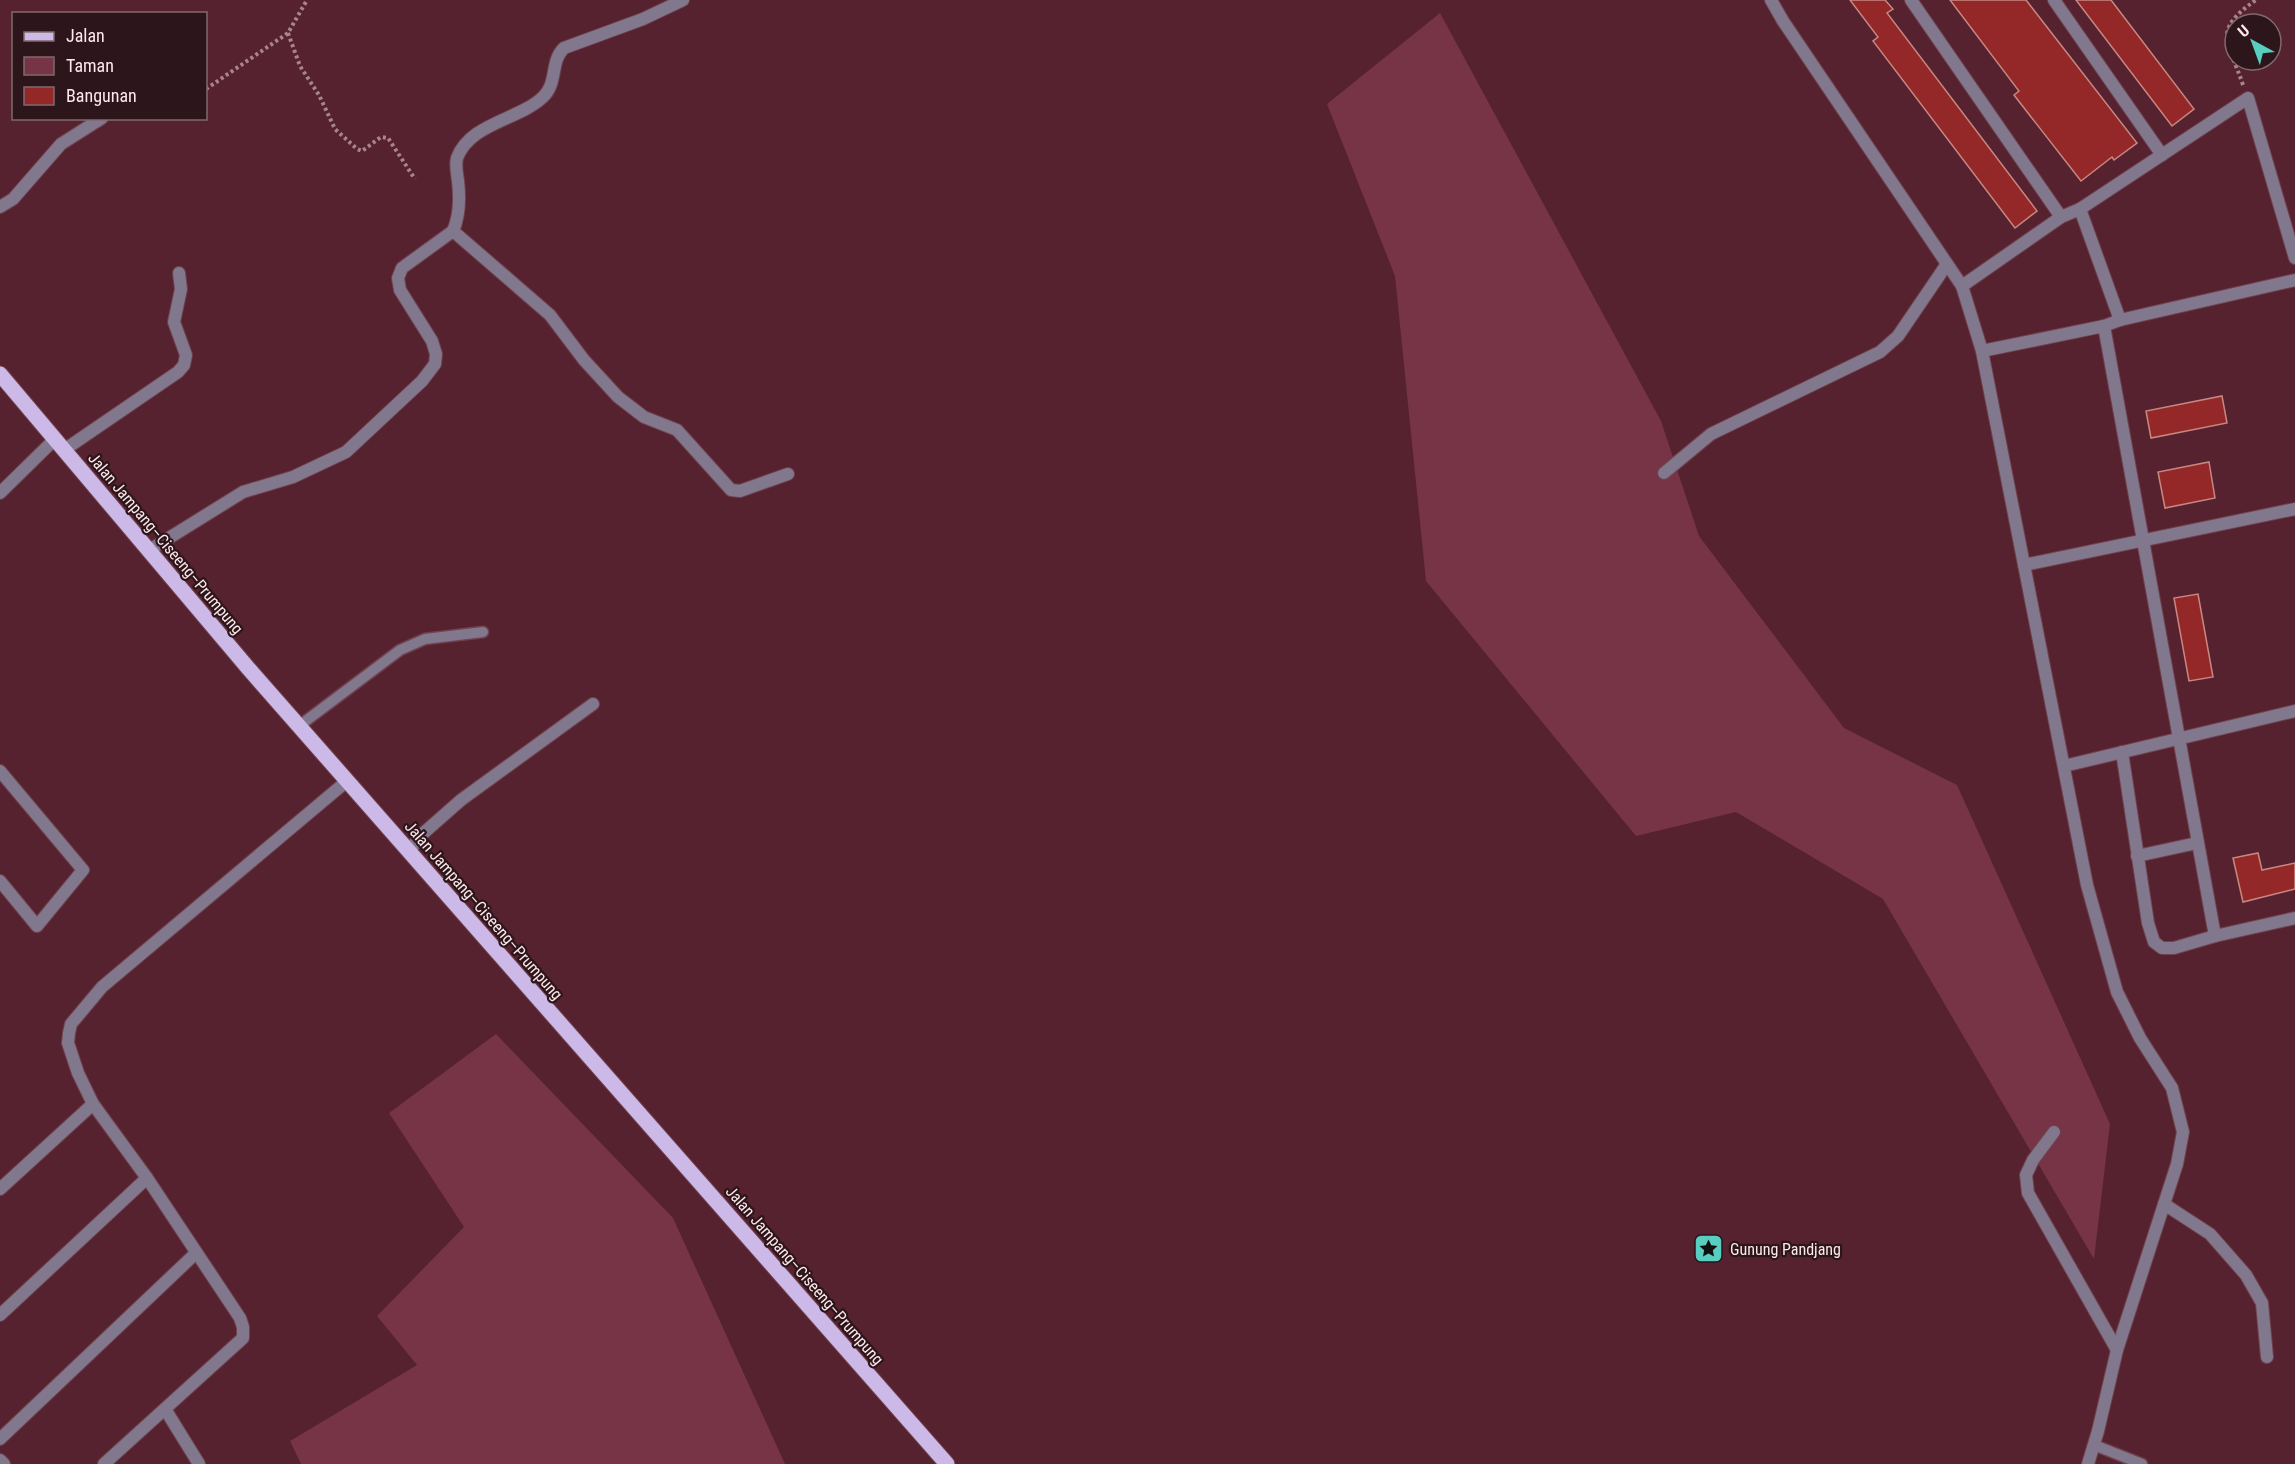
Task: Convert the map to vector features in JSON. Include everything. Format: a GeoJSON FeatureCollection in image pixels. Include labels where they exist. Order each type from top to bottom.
{"type":"FeatureCollection","features":[{"type":"Feature","properties":{"kind":"main road","name":"Jalan Jampang–Ciseeng–Prumpung"},"geometry":{"type":"LineString","coordinates":[[0,374],[299,726],[946,1464]]}},
{"type":"Feature","properties":{"kind":"street"},"geometry":{"type":"LineString","coordinates":[[148,551],[243,492],[292,477],[346,452],[422,381],[435,364],[436,354],[432,341],[400,290],[398,278],[402,268],[453,231],[460,203],[456,161],[460,150],[480,132],[541,99],[552,85],[557,57],[564,48],[643,19],[683,0]]}},
{"type":"Feature","properties":{"kind":"street"},"geometry":{"type":"LineString","coordinates":[[1771,0],[1782,21],[1962,286],[1982,351],[2087,885],[2117,992],[2140,1038],[2172,1088],[2179,1110],[2183,1132],[2177,1164],[2117,1350],[2088,1464]]}},
{"type":"Feature","properties":{"kind":"street"},"geometry":{"type":"LineString","coordinates":[[1911,0],[2061,218]]}},
{"type":"Feature","properties":{"kind":"street"},"geometry":{"type":"LineString","coordinates":[[2054,0],[2162,155]]}},
{"type":"Feature","properties":{"kind":"street"},"geometry":{"type":"LineString","coordinates":[[1962,286],[2061,218],[2080,209],[2248,98],[2295,258]]}},
{"type":"Feature","properties":{"kind":"street"},"geometry":{"type":"LineString","coordinates":[[0,207],[13,199],[61,144],[99,120]]}},
{"type":"Feature","properties":{"kind":"street"},"geometry":{"type":"LineString","coordinates":[[2080,209],[2120,320]]}},
{"type":"Feature","properties":{"kind":"street"},"geometry":{"type":"LineString","coordinates":[[453,231],[550,315],[584,360],[618,397],[644,417],[677,430],[731,490],[740,491],[788,474]]}},
{"type":"Feature","properties":{"kind":"street"},"geometry":{"type":"LineString","coordinates":[[1664,473],[1711,434],[1880,352],[1898,336],[1947,264]]}},
{"type":"Feature","properties":{"kind":"street"},"geometry":{"type":"LineString","coordinates":[[0,493],[59,444],[178,372],[184,365],[186,355],[174,322],[181,289],[179,273]]}},
{"type":"Feature","properties":{"kind":"street"},"geometry":{"type":"LineString","coordinates":[[1982,351],[2104,326],[2120,320],[2295,280]]}},
{"type":"Feature","properties":{"kind":"street"},"geometry":{"type":"LineString","coordinates":[[2104,326],[2215,936]]}},
{"type":"Feature","properties":{"kind":"street"},"geometry":{"type":"LineString","coordinates":[[2024,565],[2295,509]]}},
{"type":"Feature","properties":{"kind":"street"},"geometry":{"type":"LineString","coordinates":[[409,852],[418,837],[461,800],[594,704]]}},
{"type":"Feature","properties":{"kind":"street"},"geometry":{"type":"LineString","coordinates":[[2064,766],[2295,711]]}},
{"type":"Feature","properties":{"kind":"street"},"geometry":{"type":"LineString","coordinates":[[2122,752],[2148,923],[2154,942],[2162,948],[2174,948],[2295,918]]}},
{"type":"Feature","properties":{"kind":"street"},"geometry":{"type":"LineString","coordinates":[[0,771],[83,870],[37,926],[0,881]]}},
{"type":"Feature","properties":{"kind":"street"},"geometry":{"type":"LineString","coordinates":[[104,1464],[243,1338],[243,1328],[240,1317],[147,1179],[93,1104],[78,1073],[68,1043],[71,1024],[102,987],[347,781]]}},
{"type":"Feature","properties":{"kind":"street"},"geometry":{"type":"LineString","coordinates":[[2137,856],[2197,843]]}},
{"type":"Feature","properties":{"kind":"street"},"geometry":{"type":"LineString","coordinates":[[0,1189],[93,1104]]}},
{"type":"Feature","properties":{"kind":"street"},"geometry":{"type":"LineString","coordinates":[[2054,1132],[2033,1160],[2026,1175],[2028,1193],[2117,1350]]}},
{"type":"Feature","properties":{"kind":"street"},"geometry":{"type":"LineString","coordinates":[[0,1315],[147,1179]]}},
{"type":"Feature","properties":{"kind":"street"},"geometry":{"type":"LineString","coordinates":[[2164,1204],[2210,1234],[2246,1275],[2262,1303],[2267,1357]]}},
{"type":"Feature","properties":{"kind":"street"},"geometry":{"type":"LineString","coordinates":[[0,1439],[196,1253]]}},
{"type":"Feature","properties":{"kind":"street"},"geometry":{"type":"LineString","coordinates":[[165,1409],[199,1464]]}},
{"type":"Feature","properties":{"kind":"street"},"geometry":{"type":"LineString","coordinates":[[0,1460],[4,1464]]}},
{"type":"Feature","properties":{"kind":"lane"},"geometry":{"type":"LineString","coordinates":[[299,726],[400,650],[425,639],[483,632]]}},
{"type":"Feature","properties":{"kind":"lane"},"geometry":{"type":"LineString","coordinates":[[2094,1445],[2142,1464]]}},
{"type":"Feature","properties":{"kind":"path"},"geometry":{"type":"LineString","coordinates":[[207,88],[288,33],[307,0]]}},
{"type":"Feature","properties":{"kind":"path"},"geometry":{"type":"LineString","coordinates":[[2248,98],[2225,34],[2228,24],[2236,15],[2256,0]]}},
{"type":"Feature","properties":{"kind":"path"},"geometry":{"type":"LineString","coordinates":[[288,33],[300,66],[319,95],[335,129],[362,151],[381,137],[388,138],[415,179]]}},
{"type":"Feature","properties":{"kind":"green space"},"geometry":{"type":"Polygon","coordinates":[[[1440,13],[1661,421],[1699,536],[1844,728],[1957,785],[2110,1124],[2094,1259],[1883,899],[1736,812],[1636,836],[1426,581],[1395,276],[1327,104],[1440,13]]]}},
{"type":"Feature","properties":{"kind":"green space"},"geometry":{"type":"Polygon","coordinates":[[[496,1034],[673,1218],[785,1464],[301,1464],[290,1441],[417,1365],[377,1316],[464,1227],[389,1113],[496,1034]]]}},
{"type":"Feature","properties":{"kind":"building"},"geometry":{"type":"Polygon","coordinates":[[[1850,0],[1885,0],[1893,9],[1887,13],[2037,211],[2015,228],[1873,41],[1878,37],[1850,0]]]}},
{"type":"Feature","properties":{"kind":"building"},"geometry":{"type":"Polygon","coordinates":[[[1950,0],[2026,0],[2137,143],[2114,160],[2112,157],[2081,181],[2014,95],[2019,91],[1950,0]]]}},
{"type":"Feature","properties":{"kind":"building"},"geometry":{"type":"Polygon","coordinates":[[[2076,0],[2111,0],[2194,109],[2172,126],[2076,0]]]}},
{"type":"Feature","properties":{"kind":"building"},"geometry":{"type":"Polygon","coordinates":[[[2222,396],[2227,423],[2151,438],[2146,411],[2222,396]]]}},
{"type":"Feature","properties":{"kind":"building"},"geometry":{"type":"Polygon","coordinates":[[[2209,462],[2215,498],[2165,508],[2158,472],[2209,462]]]}},
{"type":"Feature","properties":{"kind":"building"},"geometry":{"type":"Polygon","coordinates":[[[2198,594],[2213,677],[2189,681],[2174,598],[2198,594]]]}},
{"type":"Feature","properties":{"kind":"building"},"geometry":{"type":"Polygon","coordinates":[[[2258,853],[2262,870],[2295,863],[2295,889],[2243,902],[2233,858],[2258,853]]]}},
{"type":"Feature","properties":{"kind":"place","name":"Gunung Pandjang"},"geometry":{"type":"Point","coordinates":[1709,1249]}}]}
